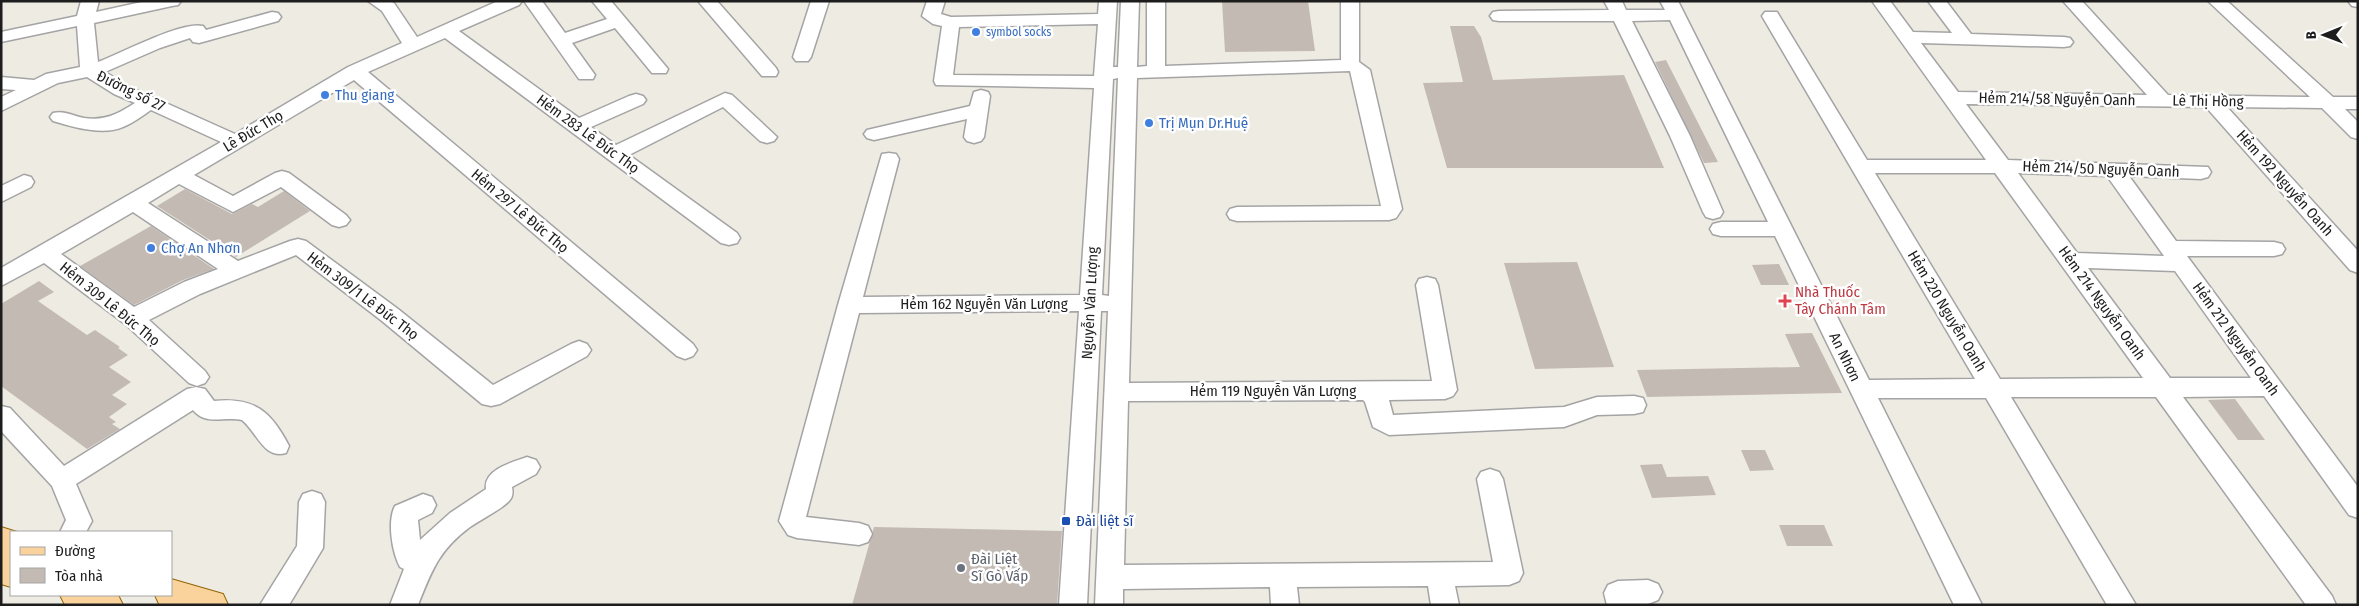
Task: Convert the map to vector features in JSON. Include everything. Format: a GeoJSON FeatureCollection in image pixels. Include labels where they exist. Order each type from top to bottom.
{"type":"FeatureCollection","features":[{"type":"Feature","properties":{"kind":"main road"},"geometry":{"type":"LineString","coordinates":[[172,594],[211,605]]}},
{"type":"Feature","properties":{"kind":"main road"},"geometry":{"type":"LineString","coordinates":[[80,596],[106,605]]}},
{"type":"Feature","properties":{"kind":"street"},"geometry":{"type":"LineString","coordinates":[[1,36],[88,10],[172,1]]}},
{"type":"Feature","properties":{"kind":"street"},"geometry":{"type":"LineString","coordinates":[[377,1],[388,7],[412,44]]}},
{"type":"Feature","properties":{"kind":"street"},"geometry":{"type":"LineString","coordinates":[[533,1],[586,75]]}},
{"type":"Feature","properties":{"kind":"street"},"geometry":{"type":"LineString","coordinates":[[601,1],[658,69]]}},
{"type":"Feature","properties":{"kind":"street"},"geometry":{"type":"LineString","coordinates":[[707,1],[769,72]]}},
{"type":"Feature","properties":{"kind":"street"},"geometry":{"type":"LineString","coordinates":[[802,57],[820,1]]}},
{"type":"Feature","properties":{"kind":"street"},"geometry":{"type":"LineString","coordinates":[[936,1],[932,16],[938,20],[951,22],[1107,10]]}},
{"type":"Feature","properties":{"kind":"street","name":"Nguyễn Văn Lượng"},"geometry":{"type":"LineString","coordinates":[[1109,605],[1130,1]]}},
{"type":"Feature","properties":{"kind":"street"},"geometry":{"type":"LineString","coordinates":[[1156,1],[1156,72]]}},
{"type":"Feature","properties":{"kind":"street"},"geometry":{"type":"LineString","coordinates":[[1350,1],[1350,65]]}},
{"type":"Feature","properties":{"kind":"street","name":"Hẻm 214 Nguyễn Oanh"},"geometry":{"type":"LineString","coordinates":[[1881,1],[2322,605]]}},
{"type":"Feature","properties":{"kind":"street"},"geometry":{"type":"LineString","coordinates":[[1937,1],[1965,38]]}},
{"type":"Feature","properties":{"kind":"street","name":"Lê Thị Hồng"},"geometry":{"type":"LineString","coordinates":[[2072,1],[2163,100],[2358,104]]}},
{"type":"Feature","properties":{"kind":"street"},"geometry":{"type":"LineString","coordinates":[[2217,1],[2358,133]]}},
{"type":"Feature","properties":{"kind":"street","name":"Lê Đức Thọ"},"geometry":{"type":"LineString","coordinates":[[1,278],[134,203],[355,71],[507,2]]}},
{"type":"Feature","properties":{"kind":"street"},"geometry":{"type":"LineString","coordinates":[[1499,16],[1617,8],[1673,8]]}},
{"type":"Feature","properties":{"kind":"street"},"geometry":{"type":"LineString","coordinates":[[1617,8],[1680,136],[1717,220],[1782,228]]}},
{"type":"Feature","properties":{"kind":"street","name":"An Nhơn"},"geometry":{"type":"LineString","coordinates":[[1673,8],[1968,605]]}},
{"type":"Feature","properties":{"kind":"street","name":"Đường số 27"},"geometry":{"type":"LineString","coordinates":[[88,10],[90,71],[121,90],[235,141]]}},
{"type":"Feature","properties":{"kind":"street","name":"Nguyễn Văn Lượng"},"geometry":{"type":"LineString","coordinates":[[1073,605],[1107,10]]}},
{"type":"Feature","properties":{"kind":"street","name":"Hẻm 220 Nguyễn Oanh"},"geometry":{"type":"LineString","coordinates":[[1772,16],[2122,605]]}},
{"type":"Feature","properties":{"kind":"street"},"geometry":{"type":"LineString","coordinates":[[1,105],[53,78],[90,71],[123,59],[154,44],[196,30],[199,38],[272,17]]}},
{"type":"Feature","properties":{"kind":"street"},"geometry":{"type":"LineString","coordinates":[[562,42],[618,21]]}},
{"type":"Feature","properties":{"kind":"street"},"geometry":{"type":"LineString","coordinates":[[951,22],[943,81],[984,82],[1103,78],[1128,72],[1357,66],[1361,70],[1392,209],[1390,213],[1237,214]]}},
{"type":"Feature","properties":{"kind":"street","name":"Hẻm 283 Lê Đức Thọ"},"geometry":{"type":"LineString","coordinates":[[446,30],[729,238]]}},
{"type":"Feature","properties":{"kind":"street"},"geometry":{"type":"LineString","coordinates":[[1907,37],[2064,42]]}},
{"type":"Feature","properties":{"kind":"street","name":"Hẻm 297 Lê Đức Thọ"},"geometry":{"type":"LineString","coordinates":[[355,71],[685,350]]}},
{"type":"Feature","properties":{"kind":"street"},"geometry":{"type":"LineString","coordinates":[[974,137],[984,82]]}},
{"type":"Feature","properties":{"kind":"street"},"geometry":{"type":"LineString","coordinates":[[1,83],[36,86]]}},
{"type":"Feature","properties":{"kind":"street","name":"Hẻm 214/58 Nguyễn Oanh"},"geometry":{"type":"LineString","coordinates":[[1952,98],[2163,100]]}},
{"type":"Feature","properties":{"kind":"street"},"geometry":{"type":"LineString","coordinates":[[614,154],[725,99],[766,137]]}},
{"type":"Feature","properties":{"kind":"street"},"geometry":{"type":"LineString","coordinates":[[577,126],[636,100]]}},
{"type":"Feature","properties":{"kind":"street","name":"Hẻm 192 Nguyễn Oanh"},"geometry":{"type":"LineString","coordinates":[[2212,101],[2358,265]]}},
{"type":"Feature","properties":{"kind":"street"},"geometry":{"type":"LineString","coordinates":[[60,117],[84,124],[116,123],[151,102]]}},
{"type":"Feature","properties":{"kind":"street"},"geometry":{"type":"LineString","coordinates":[[874,134],[979,110]]}},
{"type":"Feature","properties":{"kind":"street"},"geometry":{"type":"LineString","coordinates":[[859,534],[797,527],[792,521],[793,511],[888,159]]}},
{"type":"Feature","properties":{"kind":"street","name":"Hẻm 214/50 Nguyễn Oanh"},"geometry":{"type":"LineString","coordinates":[[1861,167],[2002,166],[2114,171],[2201,172]]}},
{"type":"Feature","properties":{"kind":"street","name":"Hẻm 212 Nguyễn Oanh"},"geometry":{"type":"LineString","coordinates":[[2114,171],[2358,507]]}},
{"type":"Feature","properties":{"kind":"street"},"geometry":{"type":"LineString","coordinates":[[180,176],[233,205],[282,178],[339,220]]}},
{"type":"Feature","properties":{"kind":"street"},"geometry":{"type":"LineString","coordinates":[[1,195],[24,182]]}},
{"type":"Feature","properties":{"kind":"street"},"geometry":{"type":"LineString","coordinates":[[134,203],[236,270]]}},
{"type":"Feature","properties":{"kind":"street","name":"Hẻm 309/1 Lê Đức Thọ"},"geometry":{"type":"LineString","coordinates":[[133,318],[192,288],[298,246],[390,316],[491,397],[579,350]]}},
{"type":"Feature","properties":{"kind":"street"},"geometry":{"type":"LineString","coordinates":[[2070,260],[2176,256],[2274,249]]}},
{"type":"Feature","properties":{"kind":"street","name":"Hẻm 309 Lê Đức Thọ"},"geometry":{"type":"LineString","coordinates":[[45,253],[133,318],[197,377]]}},
{"type":"Feature","properties":{"kind":"street"},"geometry":{"type":"LineString","coordinates":[[1367,391],[1446,390],[1427,285]]}},
{"type":"Feature","properties":{"kind":"street","name":"Hẻm 162 Nguyễn Văn Lượng"},"geometry":{"type":"LineString","coordinates":[[850,305],[1119,304]]}},
{"type":"Feature","properties":{"kind":"street"},"geometry":{"type":"LineString","coordinates":[[1861,389],[2162,386],[2270,387]]}},
{"type":"Feature","properties":{"kind":"street","name":"Hẻm 119 Nguyễn Văn Lượng"},"geometry":{"type":"LineString","coordinates":[[1116,392],[1367,391],[1376,396],[1382,420],[1385,424],[1389,425],[1564,416],[1597,406],[1634,405]]}},
{"type":"Feature","properties":{"kind":"street"},"geometry":{"type":"LineString","coordinates":[[62,480],[196,396],[208,411],[238,408],[256,415],[277,446]]}},
{"type":"Feature","properties":{"kind":"street"},"geometry":{"type":"LineString","coordinates":[[1,416],[62,480],[79,520],[74,531]]}},
{"type":"Feature","properties":{"kind":"street"},"geometry":{"type":"LineString","coordinates":[[404,605],[425,554],[472,510],[500,493],[498,482],[527,467]]}},
{"type":"Feature","properties":{"kind":"street"},"geometry":{"type":"LineString","coordinates":[[1110,577],[1509,573],[1490,479]]}},
{"type":"Feature","properties":{"kind":"street"},"geometry":{"type":"LineString","coordinates":[[274,605],[310,548],[312,502]]}},
{"type":"Feature","properties":{"kind":"street"},"geometry":{"type":"LineString","coordinates":[[422,563],[409,560],[404,514],[423,505]]}},
{"type":"Feature","properties":{"kind":"street"},"geometry":{"type":"LineString","coordinates":[[1439,574],[1445,605]]}},
{"type":"Feature","properties":{"kind":"street"},"geometry":{"type":"LineString","coordinates":[[1282,575],[1284,605]]}},
{"type":"Feature","properties":{"kind":"street"},"geometry":{"type":"LineString","coordinates":[[1621,605],[1618,593],[1648,592]]}},
{"type":"Feature","properties":{"kind":"building"},"geometry":{"type":"Polygon","coordinates":[[[1222,1],[1308,1],[1315,51],[1225,52],[1222,1]]]}},
{"type":"Feature","properties":{"kind":"building"},"geometry":{"type":"Polygon","coordinates":[[[1450,26],[1474,26],[1481,37],[1493,80],[1624,75],[1664,168],[1447,168],[1423,83],[1463,82],[1450,26]]]}},
{"type":"Feature","properties":{"kind":"building"},"geometry":{"type":"Polygon","coordinates":[[[1666,60],[1718,162],[1704,163],[1655,62],[1666,60]]]}},
{"type":"Feature","properties":{"kind":"building"},"geometry":{"type":"Polygon","coordinates":[[[185,189],[232,214],[252,204],[258,207],[284,191],[310,211],[236,257],[157,206],[185,189]]]}},
{"type":"Feature","properties":{"kind":"building"},"geometry":{"type":"Polygon","coordinates":[[[151,226],[214,269],[183,280],[134,305],[80,266],[151,226]]]}},
{"type":"Feature","properties":{"kind":"building"},"geometry":{"type":"Polygon","coordinates":[[[1577,262],[1614,367],[1535,369],[1504,263],[1577,262]]]}},
{"type":"Feature","properties":{"kind":"building"},"geometry":{"type":"Polygon","coordinates":[[[1779,264],[1789,285],[1761,285],[1752,265],[1779,264]]]}},
{"type":"Feature","properties":{"kind":"building"},"geometry":{"type":"Polygon","coordinates":[[[39,281],[54,292],[38,301],[87,335],[95,330],[120,347],[118,348],[128,355],[109,367],[131,382],[112,395],[127,404],[109,417],[116,422],[112,424],[120,429],[87,449],[1,386],[1,304],[39,281]]]}},
{"type":"Feature","properties":{"kind":"building"},"geometry":{"type":"Polygon","coordinates":[[[1812,333],[1842,393],[1647,397],[1637,370],[1800,367],[1785,334],[1812,333]]]}},
{"type":"Feature","properties":{"kind":"building"},"geometry":{"type":"Polygon","coordinates":[[[2235,399],[2265,440],[2238,440],[2208,400],[2235,399]]]}},
{"type":"Feature","properties":{"kind":"building"},"geometry":{"type":"Polygon","coordinates":[[[1741,450],[1765,450],[1774,470],[1750,471],[1741,450]]]}},
{"type":"Feature","properties":{"kind":"building"},"geometry":{"type":"Polygon","coordinates":[[[1662,464],[1667,477],[1708,476],[1716,495],[1652,498],[1640,465],[1662,464]]]}},
{"type":"Feature","properties":{"kind":"building"},"geometry":{"type":"Polygon","coordinates":[[[1779,525],[1824,525],[1833,546],[1787,546],[1779,525]]]}},
{"type":"Feature","properties":{"kind":"building","name":"Đài Liệt Sĩ Gò Vấp"},"geometry":{"type":"Polygon","coordinates":[[[874,527],[1062,531],[1057,605],[852,605],[874,527]]]}},
{"type":"Feature","properties":{"kind":"place","name":"symbol socks"},"geometry":{"type":"Point","coordinates":[976,32]}},
{"type":"Feature","properties":{"kind":"place","name":"Thu giang"},"geometry":{"type":"Point","coordinates":[325,95]}},
{"type":"Feature","properties":{"kind":"place","name":"Trị Mụn Dr.Huệ"},"geometry":{"type":"Point","coordinates":[1149,123]}},
{"type":"Feature","properties":{"kind":"place","name":"Chợ An Nhơn"},"geometry":{"type":"Point","coordinates":[151,248]}},
{"type":"Feature","properties":{"kind":"place","name":"Nhà Thuốc Tây Chánh Tâm"},"geometry":{"type":"Point","coordinates":[1785,301]}},
{"type":"Feature","properties":{"kind":"place","name":"Đài liệt sĩ"},"geometry":{"type":"Point","coordinates":[1066,521]}},
{"type":"Feature","properties":{"kind":"place","name":"Đài Liệt Sĩ Gò Vấp"},"geometry":{"type":"Point","coordinates":[961,568]}}]}
